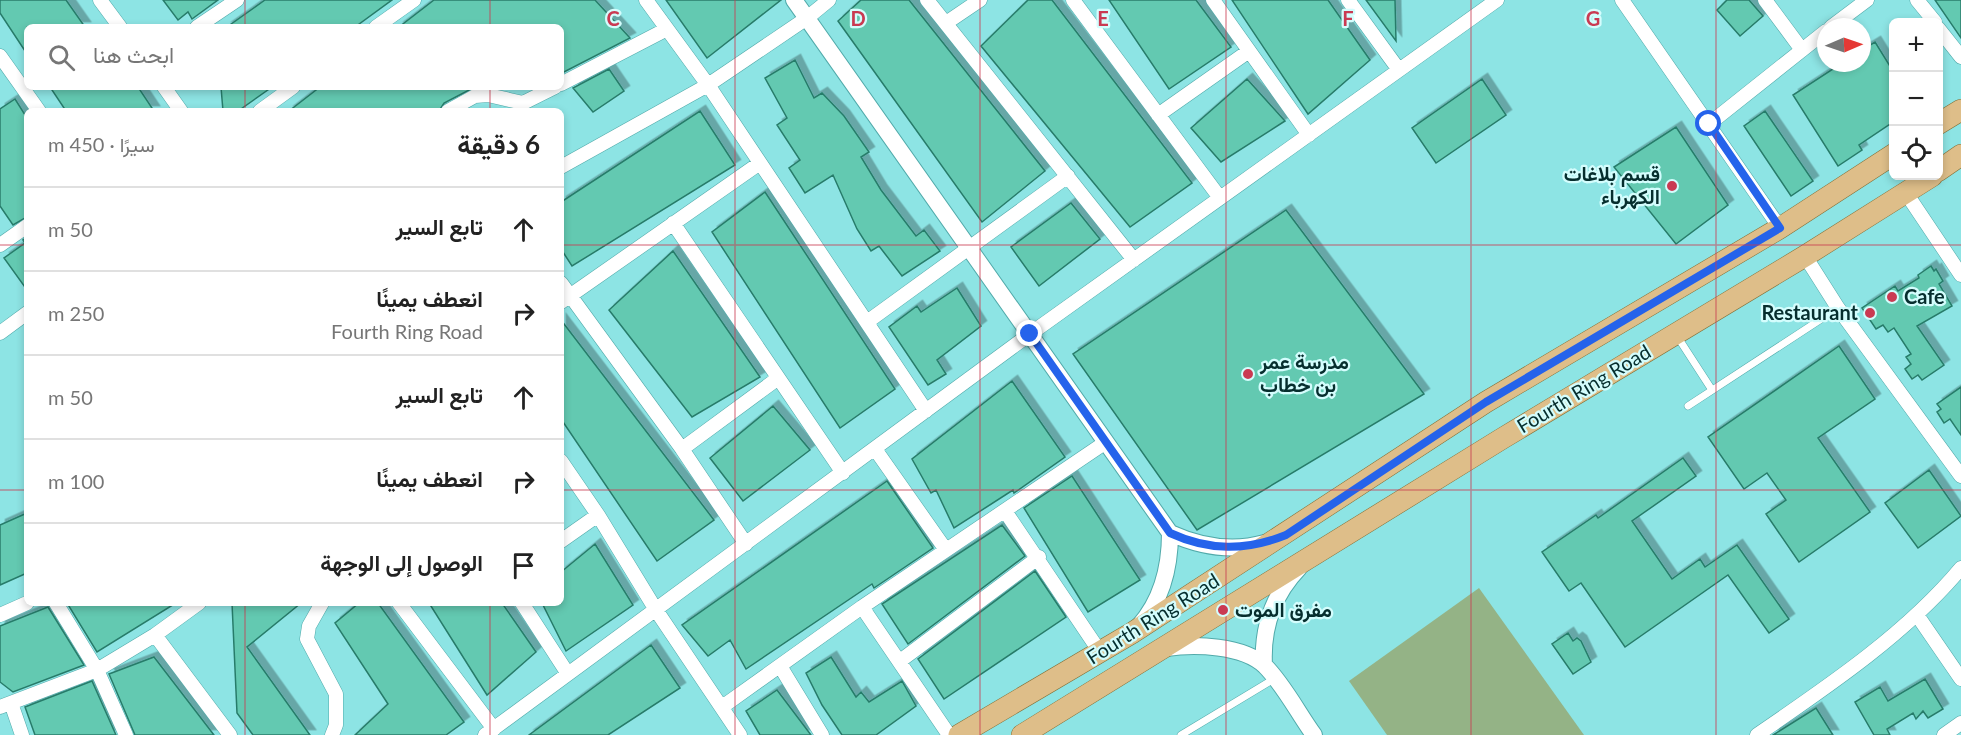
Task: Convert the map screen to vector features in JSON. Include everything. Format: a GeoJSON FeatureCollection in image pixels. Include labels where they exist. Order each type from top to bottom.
{"type":"FeatureCollection","features":[{"type":"Feature","properties":{"kind":"main road"},"geometry":{"type":"LineString","coordinates":[[1943,121],[1961,110]]}},
{"type":"Feature","properties":{"kind":"main road"},"geometry":{"type":"LineString","coordinates":[[1943,168],[1961,155]]}},
{"type":"Feature","properties":{"kind":"main road","name":"Fourth Ring Road"},"geometry":{"type":"LineString","coordinates":[[959,735],[1132,633],[1286,535],[1486,402],[1780,228],[1889,157]]}},
{"type":"Feature","properties":{"kind":"main road","name":"Fourth Ring Road"},"geometry":{"type":"LineString","coordinates":[[1022,735],[1806,256],[1926,180]]}},
{"type":"Feature","properties":{"kind":"street"},"geometry":{"type":"LineString","coordinates":[[100,0],[118,24]]}},
{"type":"Feature","properties":{"kind":"street"},"geometry":{"type":"LineString","coordinates":[[379,24],[395,5],[414,0]]}},
{"type":"Feature","properties":{"kind":"street"},"geometry":{"type":"LineString","coordinates":[[646,0],[708,85],[926,411]]}},
{"type":"Feature","properties":{"kind":"street"},"geometry":{"type":"LineString","coordinates":[[794,0],[1170,533],[1198,543],[1228,548],[1258,545],[1286,535]]}},
{"type":"Feature","properties":{"kind":"street"},"geometry":{"type":"LineString","coordinates":[[564,165],[708,85],[807,18],[829,0]]}},
{"type":"Feature","properties":{"kind":"street"},"geometry":{"type":"LineString","coordinates":[[927,0],[1134,260]]}},
{"type":"Feature","properties":{"kind":"street"},"geometry":{"type":"LineString","coordinates":[[946,23],[980,0]]}},
{"type":"Feature","properties":{"kind":"street"},"geometry":{"type":"LineString","coordinates":[[1073,0],[1220,198]]}},
{"type":"Feature","properties":{"kind":"street"},"geometry":{"type":"LineString","coordinates":[[1213,0],[1309,135]]}},
{"type":"Feature","properties":{"kind":"street"},"geometry":{"type":"LineString","coordinates":[[1348,0],[1399,70]]}},
{"type":"Feature","properties":{"kind":"street"},"geometry":{"type":"LineString","coordinates":[[401,606],[490,732],[1030,334],[1496,0]]}},
{"type":"Feature","properties":{"kind":"street"},"geometry":{"type":"LineString","coordinates":[[1622,0],[1780,228]]}},
{"type":"Feature","properties":{"kind":"street"},"geometry":{"type":"LineString","coordinates":[[1765,0],[1802,50]]}},
{"type":"Feature","properties":{"kind":"street"},"geometry":{"type":"LineString","coordinates":[[1844,18],[1867,0]]}},
{"type":"Feature","properties":{"kind":"street"},"geometry":{"type":"LineString","coordinates":[[1917,0],[1932,18]]}},
{"type":"Feature","properties":{"kind":"street"},"geometry":{"type":"LineString","coordinates":[[201,24],[233,1]]}},
{"type":"Feature","properties":{"kind":"street"},"geometry":{"type":"LineString","coordinates":[[564,82],[667,29]]}},
{"type":"Feature","properties":{"kind":"street"},"geometry":{"type":"LineString","coordinates":[[1943,34],[1961,57]]}},
{"type":"Feature","properties":{"kind":"street"},"geometry":{"type":"LineString","coordinates":[[1709,124],[1817,38]]}},
{"type":"Feature","properties":{"kind":"street"},"geometry":{"type":"LineString","coordinates":[[1158,115],[1249,51]]}},
{"type":"Feature","properties":{"kind":"street"},"geometry":{"type":"LineString","coordinates":[[0,56],[24,90]]}},
{"type":"Feature","properties":{"kind":"street"},"geometry":{"type":"LineString","coordinates":[[24,90],[37,108]]}},
{"type":"Feature","properties":{"kind":"street"},"geometry":{"type":"LineString","coordinates":[[166,90],[179,108]]}},
{"type":"Feature","properties":{"kind":"street"},"geometry":{"type":"LineString","coordinates":[[264,108],[289,90]]}},
{"type":"Feature","properties":{"kind":"street"},"geometry":{"type":"LineString","coordinates":[[453,108],[475,96],[488,95],[523,103],[549,90]]}},
{"type":"Feature","properties":{"kind":"street"},"geometry":{"type":"LineString","coordinates":[[746,544],[682,449],[566,299],[760,163]]}},
{"type":"Feature","properties":{"kind":"street"},"geometry":{"type":"LineString","coordinates":[[867,322],[1068,176]]}},
{"type":"Feature","properties":{"kind":"street"},"geometry":{"type":"LineString","coordinates":[[1906,193],[1961,275]]}},
{"type":"Feature","properties":{"kind":"street"},"geometry":{"type":"LineString","coordinates":[[673,224],[843,473]]}},
{"type":"Feature","properties":{"kind":"street"},"geometry":{"type":"LineString","coordinates":[[0,245],[24,228]]}},
{"type":"Feature","properties":{"kind":"street"},"geometry":{"type":"LineString","coordinates":[[1806,256],[1838,308],[1961,476]]}},
{"type":"Feature","properties":{"kind":"street"},"geometry":{"type":"LineString","coordinates":[[0,333],[24,315]]}},
{"type":"Feature","properties":{"kind":"street"},"geometry":{"type":"LineString","coordinates":[[682,449],[777,379]]}},
{"type":"Feature","properties":{"kind":"street"},"geometry":{"type":"LineString","coordinates":[[722,707],[862,607],[1106,442]]}},
{"type":"Feature","properties":{"kind":"street"},"geometry":{"type":"LineString","coordinates":[[875,448],[946,550]]}},
{"type":"Feature","properties":{"kind":"street"},"geometry":{"type":"LineString","coordinates":[[564,465],[598,515],[656,610],[740,735]]}},
{"type":"Feature","properties":{"kind":"street"},"geometry":{"type":"LineString","coordinates":[[1005,511],[1039,557],[1101,652]]}},
{"type":"Feature","properties":{"kind":"street"},"geometry":{"type":"LineString","coordinates":[[564,539],[598,515]]}},
{"type":"Feature","properties":{"kind":"street"},"geometry":{"type":"LineString","coordinates":[[1132,633],[1151,609],[1163,582],[1168,566],[1170,533]]}},
{"type":"Feature","properties":{"kind":"street"},"geometry":{"type":"LineString","coordinates":[[900,661],[1039,557]]}},
{"type":"Feature","properties":{"kind":"street"},"geometry":{"type":"LineString","coordinates":[[1306,562],[1292,576],[1272,609],[1263,647],[1269,672],[1314,735]]}},
{"type":"Feature","properties":{"kind":"street"},"geometry":{"type":"LineString","coordinates":[[1757,735],[1798,707],[1917,615],[1961,568]]}},
{"type":"Feature","properties":{"kind":"street"},"geometry":{"type":"LineString","coordinates":[[0,615],[24,604]]}},
{"type":"Feature","properties":{"kind":"street"},"geometry":{"type":"LineString","coordinates":[[58,606],[98,670],[126,735]]}},
{"type":"Feature","properties":{"kind":"street"},"geometry":{"type":"LineString","coordinates":[[22,735],[6,705],[98,670],[155,636],[196,606]]}},
{"type":"Feature","properties":{"kind":"street"},"geometry":{"type":"LineString","coordinates":[[320,606],[309,626],[307,639],[336,694],[336,725],[332,735]]}},
{"type":"Feature","properties":{"kind":"street"},"geometry":{"type":"LineString","coordinates":[[524,606],[568,674]]}},
{"type":"Feature","properties":{"kind":"street"},"geometry":{"type":"LineString","coordinates":[[862,607],[950,735]]}},
{"type":"Feature","properties":{"kind":"street"},"geometry":{"type":"LineString","coordinates":[[1917,615],[1961,679]]}},
{"type":"Feature","properties":{"kind":"street"},"geometry":{"type":"LineString","coordinates":[[155,636],[230,735]]}},
{"type":"Feature","properties":{"kind":"street"},"geometry":{"type":"LineString","coordinates":[[1162,648],[1204,645],[1225,649],[1269,672]]}},
{"type":"Feature","properties":{"kind":"street"},"geometry":{"type":"LineString","coordinates":[[780,666],[822,735]]}},
{"type":"Feature","properties":{"kind":"street"},"geometry":{"type":"LineString","coordinates":[[1944,735],[1961,723]]}},
{"type":"Feature","properties":{"kind":"lane"},"geometry":{"type":"LineString","coordinates":[[1688,406],[1838,308]]}},
{"type":"Feature","properties":{"kind":"lane"},"geometry":{"type":"LineString","coordinates":[[1676,334],[1712,390]]}},
{"type":"Feature","properties":{"kind":"lane"},"geometry":{"type":"LineString","coordinates":[[1181,735],[1269,672]]}},
{"type":"Feature","properties":{"kind":"green space"},"geometry":{"type":"Polygon","coordinates":[[[1479,588],[1584,735],[1387,735],[1349,681],[1479,588]]]}},
{"type":"Feature","properties":{"kind":"building"},"geometry":{"type":"Polygon","coordinates":[[[0,0],[66,0],[83,24],[24,24],[24,49],[0,13],[0,0]]]}},
{"type":"Feature","properties":{"kind":"building"},"geometry":{"type":"Polygon","coordinates":[[[163,0],[218,0],[192,19],[188,12],[178,20],[163,0]]]}},
{"type":"Feature","properties":{"kind":"building"},"geometry":{"type":"Polygon","coordinates":[[[265,0],[392,0],[359,24],[231,24],[265,0]]]}},
{"type":"Feature","properties":{"kind":"building"},"geometry":{"type":"Polygon","coordinates":[[[434,0],[595,0],[630,38],[564,72],[564,24],[403,24],[434,0]]]}},
{"type":"Feature","properties":{"kind":"building"},"geometry":{"type":"Polygon","coordinates":[[[666,0],[781,0],[707,58],[666,0]]]}},
{"type":"Feature","properties":{"kind":"building"},"geometry":{"type":"Polygon","coordinates":[[[861,0],[909,0],[1045,171],[982,222],[838,21],[861,0]]]}},
{"type":"Feature","properties":{"kind":"building"},"geometry":{"type":"Polygon","coordinates":[[[1028,0],[1052,0],[1192,183],[1130,227],[981,46],[1028,0]]]}},
{"type":"Feature","properties":{"kind":"building"},"geometry":{"type":"Polygon","coordinates":[[[1109,0],[1196,0],[1231,47],[1169,89],[1109,0]]]}},
{"type":"Feature","properties":{"kind":"building"},"geometry":{"type":"Polygon","coordinates":[[[1232,0],[1328,0],[1370,60],[1308,114],[1232,0]]]}},
{"type":"Feature","properties":{"kind":"building"},"geometry":{"type":"Polygon","coordinates":[[[1366,0],[1395,0],[1396,41],[1366,0]]]}},
{"type":"Feature","properties":{"kind":"building"},"geometry":{"type":"Polygon","coordinates":[[[1727,0],[1749,0],[1763,16],[1740,36],[1717,10],[1727,0]]]}},
{"type":"Feature","properties":{"kind":"building"},"geometry":{"type":"Polygon","coordinates":[[[1935,0],[1961,0],[1961,38],[1935,0]]]}},
{"type":"Feature","properties":{"kind":"building"},"geometry":{"type":"Polygon","coordinates":[[[1875,42],[1889,65],[1889,125],[1859,145],[1862,150],[1838,166],[1793,95],[1828,72],[1871,72],[1871,44],[1875,42]]]}},
{"type":"Feature","properties":{"kind":"building"},"geometry":{"type":"Polygon","coordinates":[[[795,60],[814,98],[822,93],[844,116],[869,152],[861,157],[881,190],[916,236],[924,230],[940,251],[902,276],[879,246],[871,251],[857,229],[833,175],[805,193],[789,168],[800,160],[777,125],[787,118],[765,78],[795,60]]]}},
{"type":"Feature","properties":{"kind":"building"},"geometry":{"type":"Polygon","coordinates":[[[609,69],[624,91],[593,112],[573,88],[609,69]]]}},
{"type":"Feature","properties":{"kind":"building"},"geometry":{"type":"Polygon","coordinates":[[[1247,79],[1285,121],[1221,162],[1191,128],[1247,79]]]}},
{"type":"Feature","properties":{"kind":"building"},"geometry":{"type":"Polygon","coordinates":[[[1482,79],[1506,115],[1436,163],[1412,128],[1482,79]]]}},
{"type":"Feature","properties":{"kind":"building"},"geometry":{"type":"Polygon","coordinates":[[[52,90],[140,90],[152,108],[64,108],[52,90]]]}},
{"type":"Feature","properties":{"kind":"building"},"geometry":{"type":"Polygon","coordinates":[[[221,90],[268,90],[242,108],[223,108],[221,90]]]}},
{"type":"Feature","properties":{"kind":"building"},"geometry":{"type":"Polygon","coordinates":[[[316,90],[469,90],[444,103],[441,108],[293,108],[316,90]]]}},
{"type":"Feature","properties":{"kind":"building"},"geometry":{"type":"Polygon","coordinates":[[[15,99],[24,113],[24,219],[13,225],[0,206],[0,109],[15,99]]]}},
{"type":"Feature","properties":{"kind":"building"},"geometry":{"type":"Polygon","coordinates":[[[700,111],[735,165],[572,266],[564,254],[564,200],[700,111]]]}},
{"type":"Feature","properties":{"kind":"building"},"geometry":{"type":"Polygon","coordinates":[[[1765,111],[1813,181],[1791,196],[1744,126],[1765,111]]]}},
{"type":"Feature","properties":{"kind":"building","name":"قسم بلاغات الكهرباء"},"geometry":{"type":"Polygon","coordinates":[[[1676,127],[1728,205],[1676,244],[1614,167],[1676,127]]]}},
{"type":"Feature","properties":{"kind":"building"},"geometry":{"type":"Polygon","coordinates":[[[765,192],[895,389],[840,428],[712,232],[765,192]]]}},
{"type":"Feature","properties":{"kind":"building"},"geometry":{"type":"Polygon","coordinates":[[[1071,203],[1100,239],[1039,286],[1011,247],[1071,203]]]}},
{"type":"Feature","properties":{"kind":"building","name":"مدرسة عمر بن خطاب"},"geometry":{"type":"Polygon","coordinates":[[[1286,210],[1424,394],[1197,530],[1073,354],[1286,210]]]}},
{"type":"Feature","properties":{"kind":"building"},"geometry":{"type":"Polygon","coordinates":[[[24,244],[24,286],[4,258],[24,244]]]}},
{"type":"Feature","properties":{"kind":"building"},"geometry":{"type":"Polygon","coordinates":[[[673,251],[760,377],[692,417],[609,310],[673,251]]]}},
{"type":"Feature","properties":{"kind":"building"},"geometry":{"type":"Polygon","coordinates":[[[1931,266],[1934,271],[1936,269],[1943,281],[1939,284],[1952,306],[1917,326],[1944,365],[1922,380],[1918,375],[1912,379],[1905,369],[1911,364],[1906,357],[1911,354],[1894,328],[1888,332],[1883,325],[1876,329],[1862,308],[1895,286],[1898,291],[1919,278],[1918,275],[1931,266]]]}},
{"type":"Feature","properties":{"kind":"building"},"geometry":{"type":"Polygon","coordinates":[[[957,288],[981,326],[937,360],[946,374],[928,385],[889,327],[917,306],[921,312],[957,288]]]}},
{"type":"Feature","properties":{"kind":"building"},"geometry":{"type":"Polygon","coordinates":[[[564,324],[714,520],[657,561],[564,423],[564,324]]]}},
{"type":"Feature","properties":{"kind":"building"},"geometry":{"type":"Polygon","coordinates":[[[1839,346],[1875,399],[1818,438],[1870,512],[1799,562],[1766,514],[1786,500],[1767,473],[1744,489],[1708,437],[1839,346]]]}},
{"type":"Feature","properties":{"kind":"building"},"geometry":{"type":"Polygon","coordinates":[[[1012,381],[1065,457],[1014,493],[1013,490],[954,528],[936,490],[931,493],[912,459],[1012,381]]]}},
{"type":"Feature","properties":{"kind":"building"},"geometry":{"type":"Polygon","coordinates":[[[1961,387],[1961,435],[1950,419],[1944,423],[1937,412],[1941,409],[1937,404],[1961,387]]]}},
{"type":"Feature","properties":{"kind":"building"},"geometry":{"type":"Polygon","coordinates":[[[773,406],[810,450],[743,501],[710,458],[773,406]]]}},
{"type":"Feature","properties":{"kind":"building"},"geometry":{"type":"Polygon","coordinates":[[[1683,458],[1696,476],[1632,521],[1672,579],[1700,559],[1705,567],[1737,545],[1789,619],[1769,633],[1728,575],[1625,647],[1581,583],[1569,591],[1542,552],[1596,515],[1598,518],[1683,458]]]}},
{"type":"Feature","properties":{"kind":"building"},"geometry":{"type":"Polygon","coordinates":[[[1929,470],[1961,516],[1918,548],[1885,503],[1929,470]]]}},
{"type":"Feature","properties":{"kind":"building"},"geometry":{"type":"Polygon","coordinates":[[[1072,476],[1140,580],[1088,612],[1024,508],[1072,476]]]}},
{"type":"Feature","properties":{"kind":"building"},"geometry":{"type":"Polygon","coordinates":[[[887,481],[933,548],[874,588],[872,584],[746,669],[730,640],[708,656],[682,625],[887,481]]]}},
{"type":"Feature","properties":{"kind":"building"},"geometry":{"type":"Polygon","coordinates":[[[24,514],[24,574],[0,585],[0,525],[24,514]]]}},
{"type":"Feature","properties":{"kind":"building"},"geometry":{"type":"Polygon","coordinates":[[[1002,525],[1025,556],[908,644],[882,604],[1002,525]]]}},
{"type":"Feature","properties":{"kind":"building"},"geometry":{"type":"Polygon","coordinates":[[[595,544],[633,605],[566,651],[544,606],[564,606],[564,570],[595,544]]]}},
{"type":"Feature","properties":{"kind":"building"},"geometry":{"type":"Polygon","coordinates":[[[1035,571],[1066,617],[944,699],[918,659],[1035,571]]]}},
{"type":"Feature","properties":{"kind":"building"},"geometry":{"type":"Polygon","coordinates":[[[69,606],[171,606],[97,652],[69,606]]]}},
{"type":"Feature","properties":{"kind":"building"},"geometry":{"type":"Polygon","coordinates":[[[232,606],[297,606],[247,647],[310,735],[253,735],[237,713],[232,606]]]}},
{"type":"Feature","properties":{"kind":"building"},"geometry":{"type":"Polygon","coordinates":[[[355,606],[380,606],[464,722],[446,735],[355,735],[388,704],[335,623],[355,606]]]}},
{"type":"Feature","properties":{"kind":"building"},"geometry":{"type":"Polygon","coordinates":[[[431,606],[504,606],[536,652],[487,695],[431,606]]]}},
{"type":"Feature","properties":{"kind":"building"},"geometry":{"type":"Polygon","coordinates":[[[48,607],[84,665],[13,692],[0,682],[0,626],[48,607]]]}},
{"type":"Feature","properties":{"kind":"building"},"geometry":{"type":"Polygon","coordinates":[[[1568,633],[1573,641],[1577,638],[1581,641],[1591,662],[1573,674],[1552,644],[1568,633]]]}},
{"type":"Feature","properties":{"kind":"building"},"geometry":{"type":"Polygon","coordinates":[[[651,645],[680,688],[608,735],[529,735],[651,645]]]}},
{"type":"Feature","properties":{"kind":"building"},"geometry":{"type":"Polygon","coordinates":[[[154,657],[214,735],[135,735],[109,674],[154,657]]]}},
{"type":"Feature","properties":{"kind":"building"},"geometry":{"type":"Polygon","coordinates":[[[831,657],[856,697],[861,692],[869,702],[902,681],[916,706],[876,735],[842,735],[822,705],[806,673],[831,657]]]}},
{"type":"Feature","properties":{"kind":"building"},"geometry":{"type":"Polygon","coordinates":[[[1925,679],[1943,709],[1928,718],[1923,711],[1916,719],[1913,713],[1887,729],[1890,735],[1874,735],[1855,702],[1880,687],[1888,701],[1925,679]]]}},
{"type":"Feature","properties":{"kind":"building"},"geometry":{"type":"Polygon","coordinates":[[[92,681],[116,735],[35,735],[25,707],[92,681]]]}},
{"type":"Feature","properties":{"kind":"building"},"geometry":{"type":"Polygon","coordinates":[[[777,690],[811,735],[760,735],[746,711],[777,690]]]}},
{"type":"Feature","properties":{"kind":"building"},"geometry":{"type":"Polygon","coordinates":[[[1816,708],[1833,735],[1773,735],[1816,708]]]}},
{"type":"Feature","properties":{"kind":"place","name":"قسم بلاغات الكهرباء"},"geometry":{"type":"Point","coordinates":[1672,186]}},
{"type":"Feature","properties":{"kind":"place","name":"Cafe"},"geometry":{"type":"Point","coordinates":[1892,297]}},
{"type":"Feature","properties":{"kind":"place","name":"Restaurant"},"geometry":{"type":"Point","coordinates":[1870,313]}},
{"type":"Feature","properties":{"kind":"place","name":"مدرسة عمر بن خطاب"},"geometry":{"type":"Point","coordinates":[1248,374]}},
{"type":"Feature","properties":{"kind":"place","name":"مفرق الموت"},"geometry":{"type":"Point","coordinates":[1223,610]}},
{"type":"Feature","properties":{"kind":"route"},"geometry":{"type":"LineString","coordinates":[[1030,334],[1170,533],[1198,543],[1228,548],[1272,541],[1286,535],[1486,402],[1780,228],[1709,124]]}}]}
